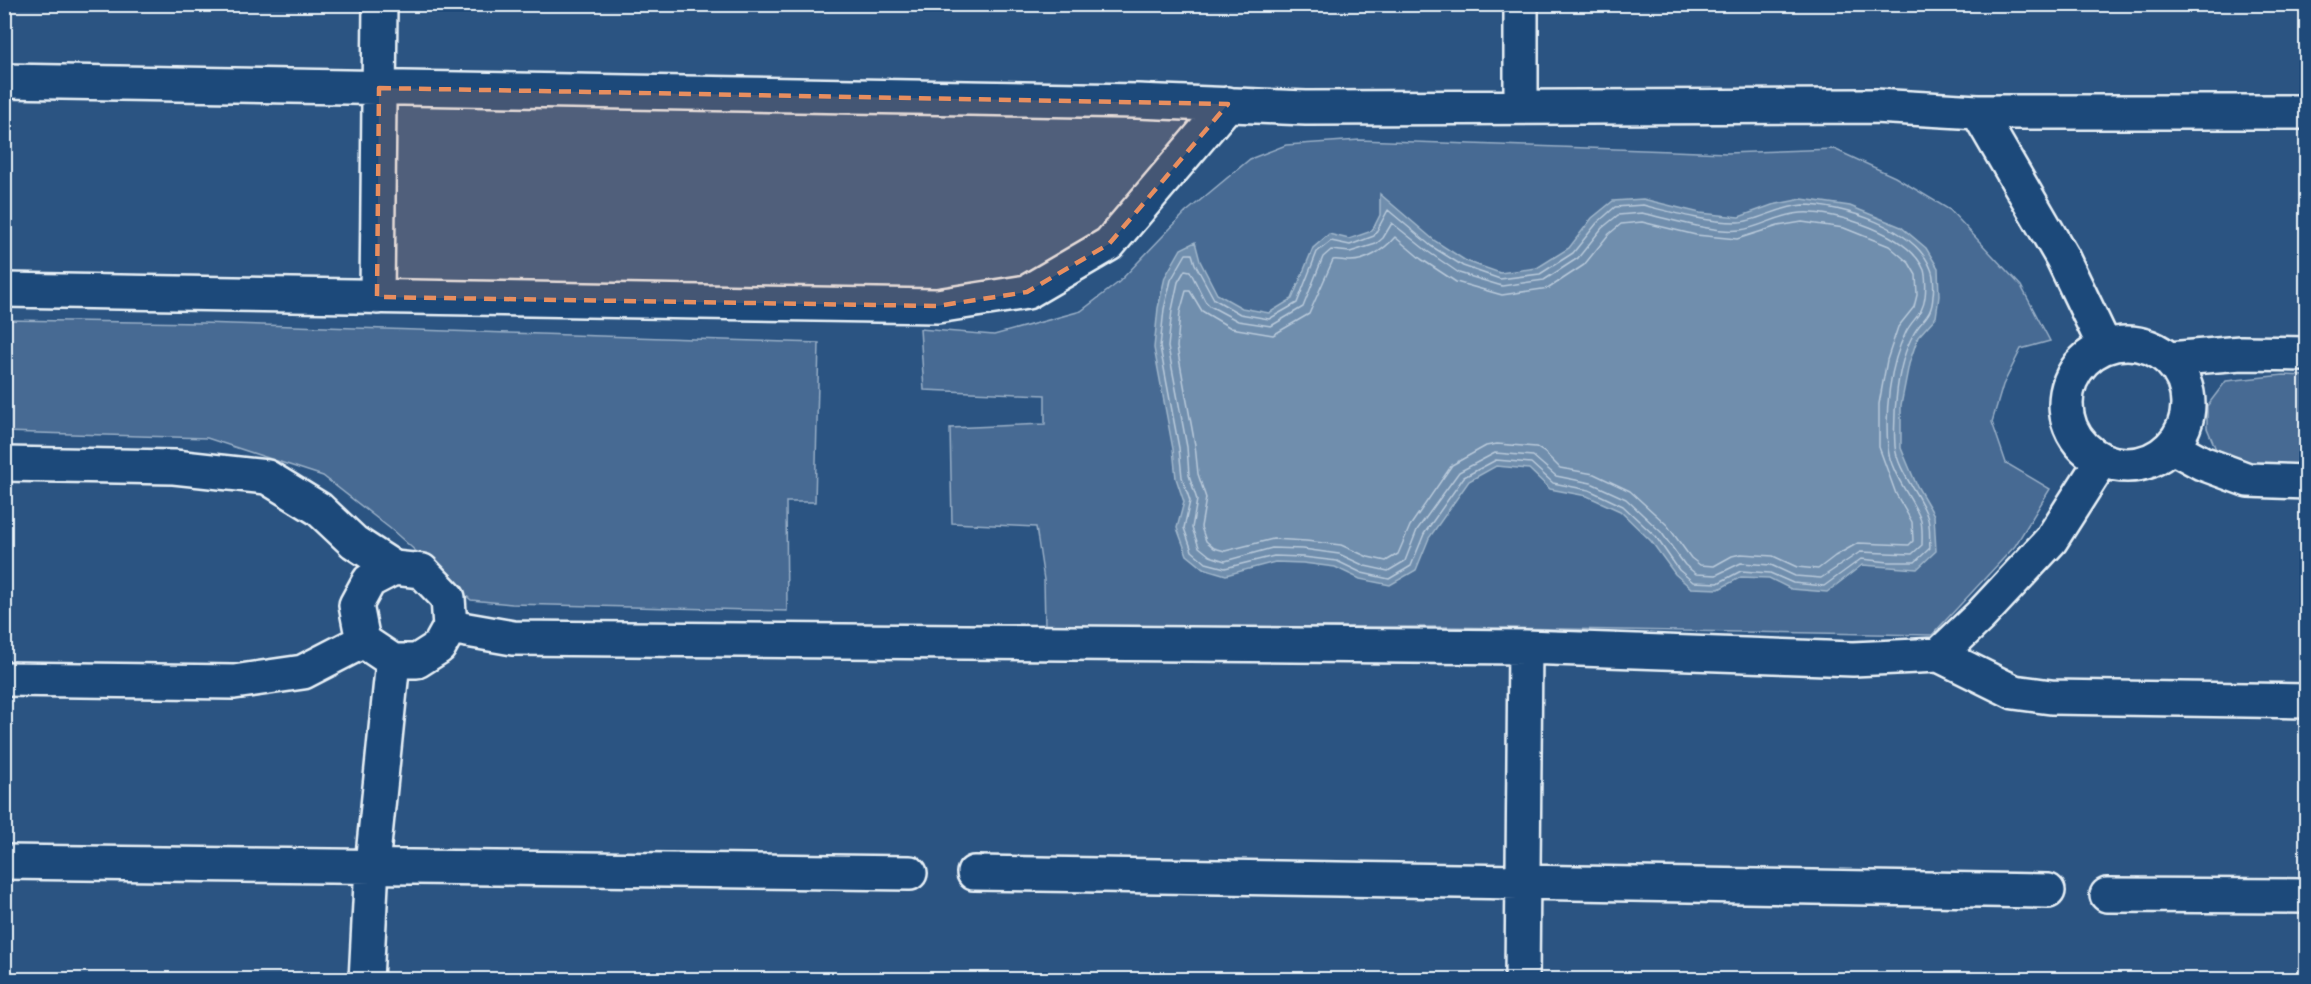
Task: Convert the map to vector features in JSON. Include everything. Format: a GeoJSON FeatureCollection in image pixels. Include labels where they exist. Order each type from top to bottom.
{"type":"FeatureCollection","features":[{"type":"Feature","properties":{"kind":"street"},"geometry":{"type":"LineString","coordinates":[[377,297],[380,4]]}},
{"type":"Feature","properties":{"kind":"street"},"geometry":{"type":"LineString","coordinates":[[1521,4],[1521,107]]}},
{"type":"Feature","properties":{"kind":"street"},"geometry":{"type":"LineString","coordinates":[[4,81],[1137,101],[1306,108],[1875,106],[1978,112],[2307,112]]}},
{"type":"Feature","properties":{"kind":"street"},"geometry":{"type":"LineString","coordinates":[[4,290],[937,306],[1027,292],[1109,244],[1228,104]]}},
{"type":"Feature","properties":{"kind":"street"},"geometry":{"type":"LineString","coordinates":[[1978,112],[2062,257],[2105,347]]}},
{"type":"Feature","properties":{"kind":"street"},"geometry":{"type":"LineString","coordinates":[[2125,343],[2153,348],[2169,359],[2185,383],[2188,402],[2183,429],[2171,446],[2149,461],[2128,465],[2102,460],[2084,448],[2070,427],[2065,405],[2070,379],[2083,362],[2105,347],[2125,343]]}},
{"type":"Feature","properties":{"kind":"street"},"geometry":{"type":"LineString","coordinates":[[2169,359],[2241,353],[2307,354]]}},
{"type":"Feature","properties":{"kind":"street"},"geometry":{"type":"LineString","coordinates":[[2171,446],[2202,463],[2248,480],[2307,482]]}},
{"type":"Feature","properties":{"kind":"street"},"geometry":{"type":"LineString","coordinates":[[1939,656],[2051,540],[2102,460]]}},
{"type":"Feature","properties":{"kind":"street"},"geometry":{"type":"LineString","coordinates":[[4,464],[174,467],[267,477],[320,509],[354,542],[394,568],[422,571],[448,598],[450,627],[439,647],[417,661],[393,661],[363,641],[356,605],[369,581],[394,568]]}},
{"type":"Feature","properties":{"kind":"street"},"geometry":{"type":"LineString","coordinates":[[450,627],[513,638],[1526,647],[1853,659],[1939,656],[2014,692],[2051,697],[2307,701]]}},
{"type":"Feature","properties":{"kind":"street"},"geometry":{"type":"LineString","coordinates":[[4,679],[234,682],[303,672],[363,641]]}},
{"type":"Feature","properties":{"kind":"street"},"geometry":{"type":"LineString","coordinates":[[1522,980],[1526,647]]}},
{"type":"Feature","properties":{"kind":"street"},"geometry":{"type":"LineString","coordinates":[[366,980],[372,865],[393,661]]}},
{"type":"Feature","properties":{"kind":"street"},"geometry":{"type":"LineString","coordinates":[[4,862],[910,873]]}},
{"type":"Feature","properties":{"kind":"street"},"geometry":{"type":"LineString","coordinates":[[974,873],[2048,891]]}},
{"type":"Feature","properties":{"kind":"street"},"geometry":{"type":"LineString","coordinates":[[2107,895],[2307,896]]}},
{"type":"Feature","properties":{"kind":"highlighted area"},"geometry":{"type":"Polygon","coordinates":[[[379,88],[1228,104],[1109,244],[1027,292],[937,306],[377,297],[379,88]]]}},
{"type":"Feature","properties":{"kind":"shaded area"},"geometry":{"type":"Polygon","coordinates":[[[1360,140],[1727,153],[1834,149],[1895,177],[1950,210],[2021,286],[2050,341],[2021,349],[2003,385],[1992,422],[2006,463],[2050,489],[2015,546],[1932,635],[1443,627],[1045,627],[1044,580],[1036,527],[952,523],[950,428],[1045,424],[1045,395],[924,390],[920,329],[994,335],[1081,311],[1119,282],[1185,213],[1250,159],[1286,145],[1360,140]]]}},
{"type":"Feature","properties":{"kind":"shaded area"},"geometry":{"type":"Polygon","coordinates":[[[5,320],[201,323],[819,343],[815,502],[786,502],[787,611],[512,604],[471,600],[392,530],[323,476],[207,438],[5,432],[5,320]]]}},
{"type":"Feature","properties":{"kind":"shaded area"},"geometry":{"type":"Polygon","coordinates":[[[2284,375],[2306,376],[2306,467],[2258,466],[2217,452],[2207,428],[2207,406],[2226,381],[2284,375]]]}},
{"type":"Feature","properties":{"kind":"water"},"geometry":{"type":"Polygon","coordinates":[[[1380,194],[1435,241],[1466,261],[1500,273],[1537,268],[1569,248],[1592,218],[1613,201],[1643,199],[1700,213],[1739,217],[1772,205],[1802,199],[1850,206],[1901,227],[1926,248],[1938,268],[1939,296],[1936,317],[1918,337],[1909,364],[1901,405],[1901,448],[1917,486],[1934,515],[1936,551],[1917,569],[1862,565],[1827,592],[1791,589],[1769,578],[1741,577],[1719,589],[1691,588],[1675,574],[1651,541],[1620,511],[1587,496],[1550,489],[1529,469],[1496,466],[1469,481],[1429,538],[1416,570],[1390,585],[1360,579],[1335,567],[1303,563],[1275,562],[1226,575],[1203,568],[1187,555],[1177,528],[1184,502],[1176,478],[1173,449],[1154,348],[1158,308],[1165,277],[1181,249],[1195,242],[1200,261],[1217,294],[1242,308],[1269,313],[1292,299],[1313,248],[1329,234],[1349,239],[1372,231],[1380,215],[1380,194]]]}}]}
